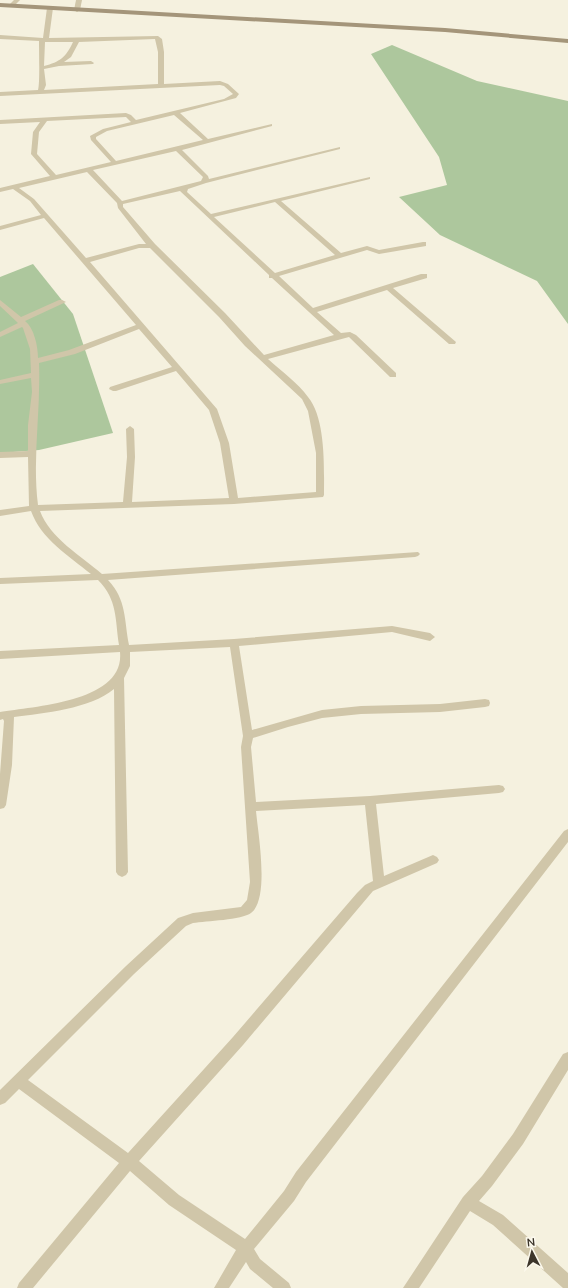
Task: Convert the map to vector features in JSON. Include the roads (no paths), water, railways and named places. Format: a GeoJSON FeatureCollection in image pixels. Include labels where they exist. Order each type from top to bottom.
{"type":"FeatureCollection","features":[{"type":"Feature","properties":{"kind":"main road"},"geometry":{"type":"LineString","coordinates":[[0,5],[492,34],[568,41]]}},
{"type":"Feature","properties":{"kind":"street"},"geometry":{"type":"LineString","coordinates":[[11,6],[17,0]]}},
{"type":"Feature","properties":{"kind":"street"},"geometry":{"type":"LineString","coordinates":[[77,10],[80,0]]}},
{"type":"Feature","properties":{"kind":"street"},"geometry":{"type":"LineString","coordinates":[[42,40],[46,39],[50,8]]}},
{"type":"Feature","properties":{"kind":"street"},"geometry":{"type":"LineString","coordinates":[[0,37],[77,41],[158,38],[161,52],[161,86]]}},
{"type":"Feature","properties":{"kind":"street"},"geometry":{"type":"LineString","coordinates":[[40,92],[43,85],[42,40]]}},
{"type":"Feature","properties":{"kind":"street"},"geometry":{"type":"LineString","coordinates":[[54,65],[69,56],[77,41]]}},
{"type":"Feature","properties":{"kind":"street"},"geometry":{"type":"LineString","coordinates":[[42,68],[54,65],[91,63]]}},
{"type":"Feature","properties":{"kind":"street"},"geometry":{"type":"LineString","coordinates":[[0,94],[220,83],[226,85],[236,94],[234,97],[226,100],[176,114],[105,130],[92,137],[115,163]]}},
{"type":"Feature","properties":{"kind":"street"},"geometry":{"type":"LineString","coordinates":[[176,114],[208,142]]}},
{"type":"Feature","properties":{"kind":"street"},"geometry":{"type":"LineString","coordinates":[[0,122],[44,121],[126,115],[129,116],[135,123]]}},
{"type":"Feature","properties":{"kind":"street"},"geometry":{"type":"LineString","coordinates":[[44,121],[36,132],[34,154],[54,177]]}},
{"type":"Feature","properties":{"kind":"street"},"geometry":{"type":"LineString","coordinates":[[0,190],[208,142],[270,125]]}},
{"type":"Feature","properties":{"kind":"street"},"geometry":{"type":"LineString","coordinates":[[120,203],[185,188],[338,148]]}},
{"type":"Feature","properties":{"kind":"street"},"geometry":{"type":"LineString","coordinates":[[177,149],[206,177],[204,182]]}},
{"type":"Feature","properties":{"kind":"street"},"geometry":{"type":"LineString","coordinates":[[0,513],[34,508],[234,501],[317,496],[322,493],[320,453],[312,411],[305,398],[263,358],[152,246],[120,207],[120,203],[88,169]]}},
{"type":"Feature","properties":{"kind":"street"},"geometry":{"type":"LineString","coordinates":[[210,216],[368,178]]}},
{"type":"Feature","properties":{"kind":"street"},"geometry":{"type":"LineString","coordinates":[[14,187],[32,200],[213,409],[222,431],[229,463],[234,501]]}},
{"type":"Feature","properties":{"kind":"street"},"geometry":{"type":"LineString","coordinates":[[185,188],[183,192],[272,276],[339,336]]}},
{"type":"Feature","properties":{"kind":"street"},"geometry":{"type":"LineString","coordinates":[[276,200],[340,256]]}},
{"type":"Feature","properties":{"kind":"street"},"geometry":{"type":"LineString","coordinates":[[0,228],[45,216]]}},
{"type":"Feature","properties":{"kind":"street"},"geometry":{"type":"LineString","coordinates":[[272,276],[367,248],[379,252],[423,244]]}},
{"type":"Feature","properties":{"kind":"street"},"geometry":{"type":"LineString","coordinates":[[85,261],[139,246],[152,246]]}},
{"type":"Feature","properties":{"kind":"street"},"geometry":{"type":"LineString","coordinates":[[312,311],[424,276]]}},
{"type":"Feature","properties":{"kind":"street"},"geometry":{"type":"LineString","coordinates":[[388,287],[452,342]]}},
{"type":"Feature","properties":{"kind":"street"},"geometry":{"type":"LineString","coordinates":[[0,302],[23,322],[31,333],[35,361],[34,375],[36,392],[32,425],[34,508],[50,534],[107,584],[114,595],[120,610],[125,665],[119,678],[122,872]]}},
{"type":"Feature","properties":{"kind":"street"},"geometry":{"type":"LineString","coordinates":[[0,334],[62,302]]}},
{"type":"Feature","properties":{"kind":"street"},"geometry":{"type":"LineString","coordinates":[[35,361],[72,352],[140,326]]}},
{"type":"Feature","properties":{"kind":"street"},"geometry":{"type":"LineString","coordinates":[[263,358],[339,336],[352,335],[357,337],[361,344],[393,375]]}},
{"type":"Feature","properties":{"kind":"street"},"geometry":{"type":"LineString","coordinates":[[113,389],[178,368]]}},
{"type":"Feature","properties":{"kind":"street"},"geometry":{"type":"LineString","coordinates":[[0,382],[34,375]]}},
{"type":"Feature","properties":{"kind":"street"},"geometry":{"type":"LineString","coordinates":[[126,505],[131,457],[130,429]]}},
{"type":"Feature","properties":{"kind":"street"},"geometry":{"type":"LineString","coordinates":[[0,455],[33,454]]}},
{"type":"Feature","properties":{"kind":"street"},"geometry":{"type":"LineString","coordinates":[[0,581],[100,577],[415,554]]}},
{"type":"Feature","properties":{"kind":"street"},"geometry":{"type":"LineString","coordinates":[[0,654],[234,643],[392,629],[430,637]]}},
{"type":"Feature","properties":{"kind":"street"},"geometry":{"type":"LineString","coordinates":[[0,1099],[130,970],[182,922],[194,918],[248,910],[254,896],[256,882],[246,747],[248,736],[234,643]]}},
{"type":"Feature","properties":{"kind":"street"},"geometry":{"type":"LineString","coordinates":[[4,715],[82,701],[104,690],[119,678]]}},
{"type":"Feature","properties":{"kind":"street"},"geometry":{"type":"LineString","coordinates":[[248,736],[287,723],[322,714],[361,710],[440,708],[485,703]]}},
{"type":"Feature","properties":{"kind":"street"},"geometry":{"type":"LineString","coordinates":[[0,805],[7,765],[10,721],[4,715]]}},
{"type":"Feature","properties":{"kind":"street"},"geometry":{"type":"LineString","coordinates":[[251,807],[370,800],[499,789]]}},
{"type":"Feature","properties":{"kind":"street"},"geometry":{"type":"LineString","coordinates":[[370,800],[379,884]]}},
{"type":"Feature","properties":{"kind":"street"},"geometry":{"type":"LineString","coordinates":[[221,1288],[246,1248],[289,1196],[301,1178],[568,834]]}},
{"type":"Feature","properties":{"kind":"street"},"geometry":{"type":"LineString","coordinates":[[24,1288],[129,1162],[238,1041],[361,896],[369,888],[434,860]]}},
{"type":"Feature","properties":{"kind":"street"},"geometry":{"type":"LineString","coordinates":[[410,1288],[468,1202],[518,1139],[568,1058]]}},
{"type":"Feature","properties":{"kind":"street"},"geometry":{"type":"LineString","coordinates":[[18,1081],[129,1162],[174,1200],[246,1248],[255,1264],[284,1288]]}},
{"type":"Feature","properties":{"kind":"street"},"geometry":{"type":"LineString","coordinates":[[468,1202],[498,1220],[568,1283]]}}]}
